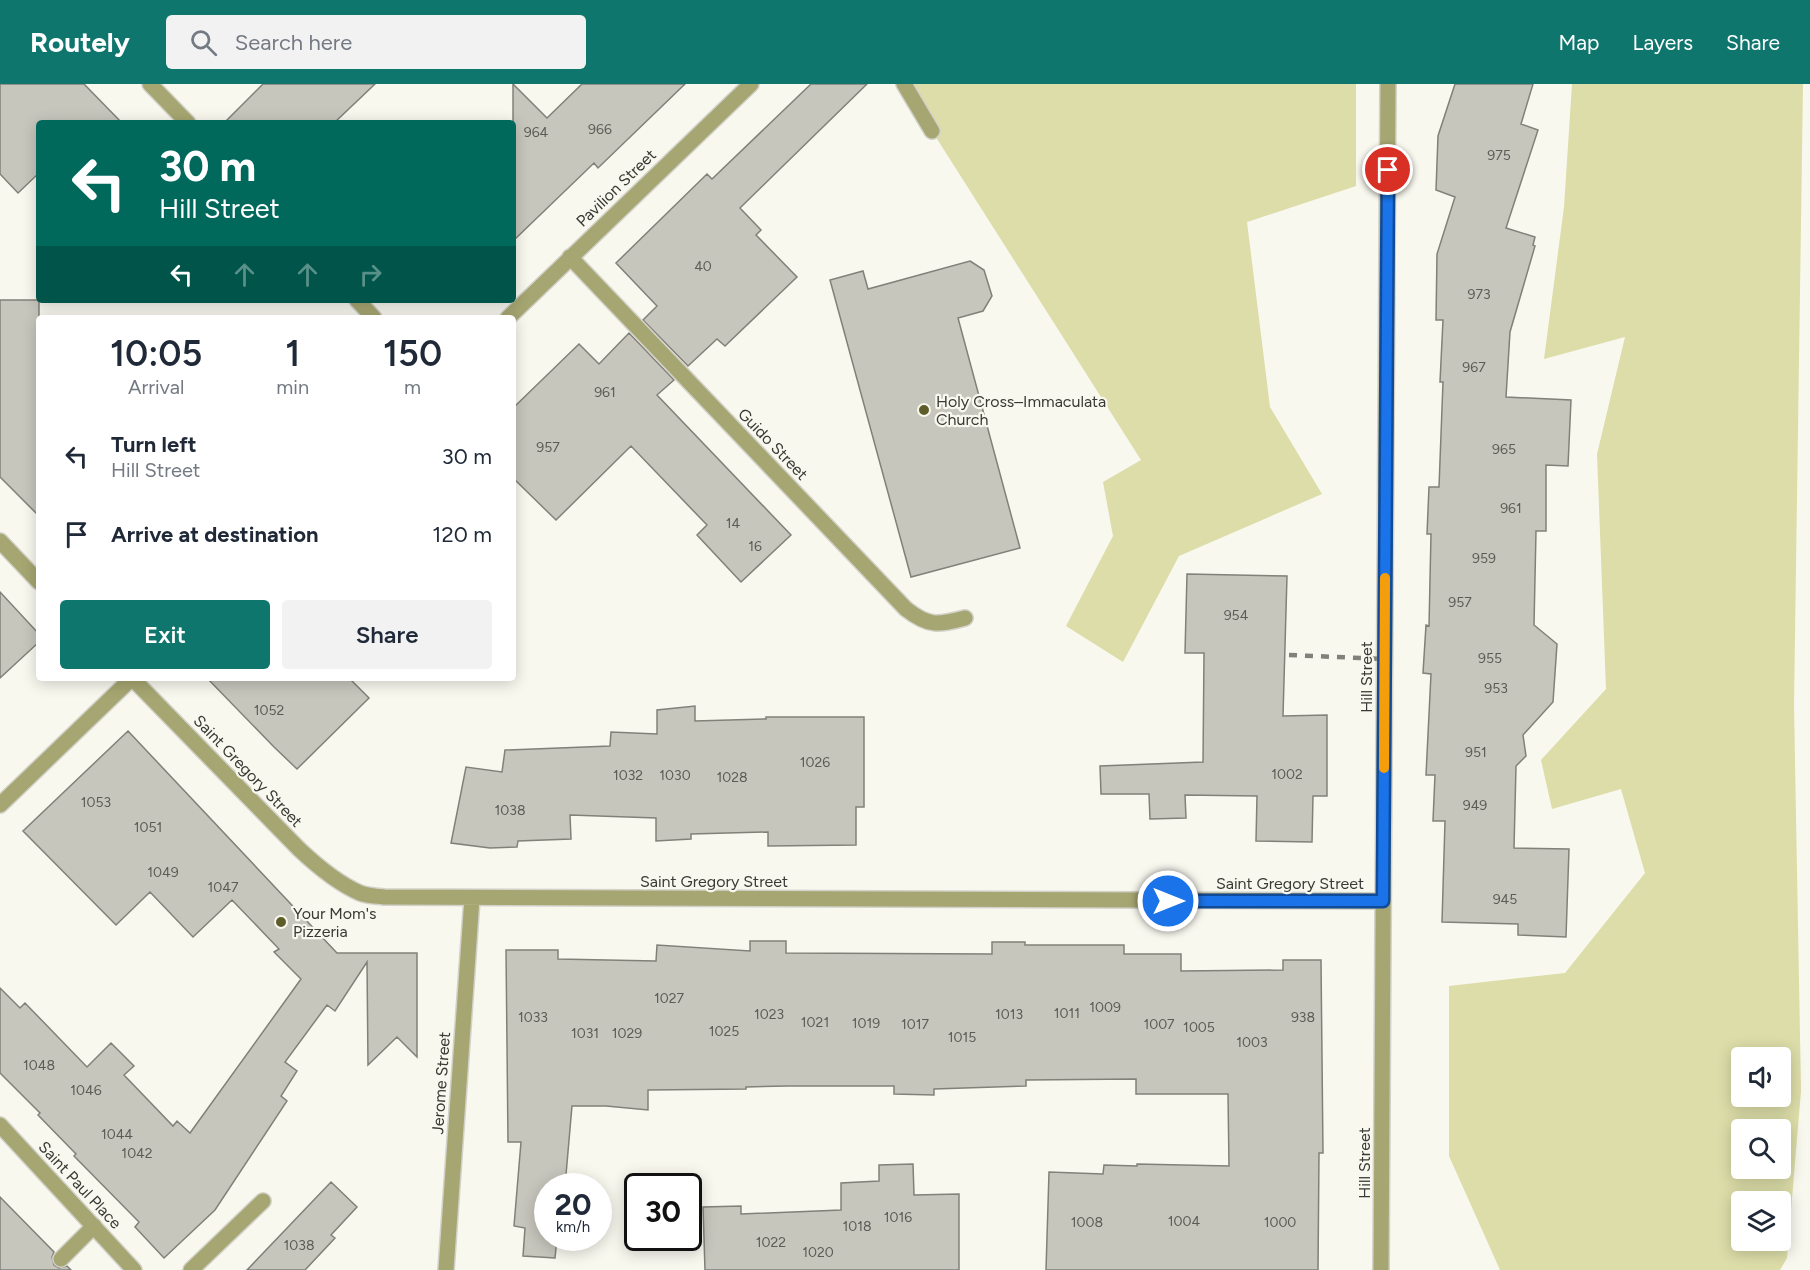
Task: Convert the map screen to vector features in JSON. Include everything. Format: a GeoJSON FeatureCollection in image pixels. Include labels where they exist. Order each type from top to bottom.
{"type":"FeatureCollection","features":[{"type":"Feature","properties":{"kind":"street"},"geometry":{"type":"LineString","coordinates":[[150,84],[185,120]]}},
{"type":"Feature","properties":{"kind":"street"},"geometry":{"type":"LineString","coordinates":[[904,84],[932,131]]}},
{"type":"Feature","properties":{"kind":"street","name":"Hill Street"},"geometry":{"type":"LineString","coordinates":[[1381,1270],[1389,84]]}},
{"type":"Feature","properties":{"kind":"street","name":"Pavilion Street"},"geometry":{"type":"LineString","coordinates":[[511,315],[747,85]]}},
{"type":"Feature","properties":{"kind":"street","name":"Guido Street"},"geometry":{"type":"LineString","coordinates":[[570,257],[906,609],[919,620],[940,624],[966,618]]}},
{"type":"Feature","properties":{"kind":"street"},"geometry":{"type":"LineString","coordinates":[[360,303],[371,315]]}},
{"type":"Feature","properties":{"kind":"street"},"geometry":{"type":"LineString","coordinates":[[0,541],[36,579]]}},
{"type":"Feature","properties":{"kind":"street"},"geometry":{"type":"LineString","coordinates":[[0,805],[129,681]]}},
{"type":"Feature","properties":{"kind":"street","name":"Saint Gregory Street"},"geometry":{"type":"LineString","coordinates":[[135,681],[299,849],[339,881],[362,894],[384,897],[472,898],[1383,901]]}},
{"type":"Feature","properties":{"kind":"street","name":"Jerome Street"},"geometry":{"type":"LineString","coordinates":[[446,1270],[472,898]]}},
{"type":"Feature","properties":{"kind":"street","name":"Saint Paul Place"},"geometry":{"type":"LineString","coordinates":[[0,1125],[134,1270]]}},
{"type":"Feature","properties":{"kind":"street"},"geometry":{"type":"LineString","coordinates":[[191,1270],[263,1201]]}},
{"type":"Feature","properties":{"kind":"street"},"geometry":{"type":"LineString","coordinates":[[61,1259],[94,1226]]}},
{"type":"Feature","properties":{"kind":"green space"},"geometry":{"type":"Polygon","coordinates":[[[904,84],[1356,84],[1356,186],[1247,222],[1270,407],[1322,494],[1179,556],[1123,662],[1066,626],[1113,536],[1103,482],[1141,460],[904,84]]]}},
{"type":"Feature","properties":{"kind":"green space"},"geometry":{"type":"Polygon","coordinates":[[[1572,84],[1803,84],[1794,705],[1801,1091],[1791,1210],[1791,1191],[1731,1191],[1731,1251],[1788,1251],[1787,1258],[1780,1270],[1500,1270],[1449,1156],[1449,986],[1565,973],[1645,873],[1621,789],[1552,809],[1541,760],[1606,689],[1597,454],[1625,337],[1544,359],[1564,207],[1572,84]]]}},
{"type":"Feature","properties":{"kind":"building"},"geometry":{"type":"Polygon","coordinates":[[[0,84],[84,84],[119,120],[36,120],[36,176],[18,193],[0,174],[0,84]]]}},
{"type":"Feature","properties":{"kind":"building"},"geometry":{"type":"Polygon","coordinates":[[[263,84],[375,84],[337,120],[227,120],[263,84]]]}},
{"type":"Feature","properties":{"kind":"building"},"geometry":{"type":"Polygon","coordinates":[[[513,84],[547,118],[582,84],[685,84],[598,168],[594,163],[516,238],[516,120],[513,120],[513,84]]]}},
{"type":"Feature","properties":{"kind":"building"},"geometry":{"type":"Polygon","coordinates":[[[811,84],[867,84],[740,208],[761,230],[756,235],[797,277],[725,346],[717,339],[688,366],[643,320],[657,306],[616,263],[707,174],[712,179],[811,84]]]}},
{"type":"Feature","properties":{"kind":"building"},"geometry":{"type":"Polygon","coordinates":[[[1455,84],[1533,84],[1521,124],[1538,130],[1506,228],[1535,237],[1533,245],[1535,246],[1510,332],[1506,397],[1571,400],[1568,466],[1546,465],[1546,531],[1536,531],[1534,625],[1557,644],[1553,702],[1523,735],[1526,756],[1516,766],[1514,848],[1569,849],[1566,937],[1518,935],[1518,924],[1442,922],[1445,821],[1433,821],[1435,775],[1426,775],[1431,674],[1423,673],[1426,625],[1429,626],[1431,534],[1427,534],[1429,487],[1439,487],[1443,382],[1440,382],[1443,320],[1436,320],[1437,254],[1455,197],[1436,190],[1438,136],[1455,84]]]}},
{"type":"Feature","properties":{"kind":"building","name":"Holy Cross–Immaculata Church"},"geometry":{"type":"Polygon","coordinates":[[[970,261],[984,270],[992,296],[983,311],[958,318],[1020,548],[911,577],[830,280],[863,271],[868,289],[970,261]]]}},
{"type":"Feature","properties":{"kind":"building"},"geometry":{"type":"Polygon","coordinates":[[[0,300],[36,300],[36,303],[39,303],[39,315],[36,315],[36,513],[0,477],[0,300]]]}},
{"type":"Feature","properties":{"kind":"building"},"geometry":{"type":"Polygon","coordinates":[[[629,333],[674,380],[657,395],[791,535],[741,582],[697,535],[707,525],[631,446],[556,520],[516,481],[516,405],[579,344],[599,364],[629,333]]]}},
{"type":"Feature","properties":{"kind":"building"},"geometry":{"type":"Polygon","coordinates":[[[1187,574],[1287,576],[1283,716],[1327,715],[1327,796],[1313,796],[1312,842],[1256,841],[1257,796],[1185,795],[1186,818],[1150,819],[1149,794],[1101,794],[1100,766],[1203,762],[1204,653],[1185,653],[1187,574]]]}},
{"type":"Feature","properties":{"kind":"building"},"geometry":{"type":"Polygon","coordinates":[[[0,592],[36,631],[36,645],[0,678],[0,592]]]}},
{"type":"Feature","properties":{"kind":"building"},"geometry":{"type":"Polygon","coordinates":[[[210,681],[352,681],[369,698],[297,769],[210,681]]]}},
{"type":"Feature","properties":{"kind":"building"},"geometry":{"type":"Polygon","coordinates":[[[695,706],[695,721],[766,719],[766,717],[864,717],[864,807],[856,807],[856,845],[768,846],[768,832],[691,834],[691,839],[656,841],[656,818],[570,815],[571,839],[518,841],[517,847],[490,848],[451,843],[466,767],[502,772],[505,750],[610,746],[611,732],[657,734],[657,710],[695,706]]]}},
{"type":"Feature","properties":{"kind":"building"},"geometry":{"type":"Polygon","coordinates":[[[128,731],[337,953],[417,953],[417,1057],[397,1037],[368,1065],[367,962],[335,1011],[327,1005],[285,1062],[297,1071],[281,1096],[287,1101],[215,1210],[164,1258],[135,1227],[139,1222],[74,1156],[76,1154],[38,1115],[40,1113],[0,1073],[0,988],[20,1008],[25,1003],[87,1067],[111,1043],[134,1066],[124,1075],[173,1126],[177,1121],[190,1133],[301,979],[274,952],[279,949],[232,900],[193,937],[150,892],[116,925],[23,831],[128,731]]]}},
{"type":"Feature","properties":{"kind":"building"},"geometry":{"type":"Polygon","coordinates":[[[750,941],[786,941],[786,953],[992,954],[992,942],[1025,942],[1025,945],[1124,945],[1124,954],[1181,954],[1181,971],[1283,970],[1283,960],[1321,960],[1323,1153],[1319,1153],[1318,1270],[1046,1270],[1049,1172],[1103,1174],[1104,1165],[1229,1166],[1228,1094],[1136,1094],[1136,1079],[1026,1080],[1026,1086],[934,1089],[934,1095],[894,1094],[894,1086],[648,1090],[648,1110],[572,1106],[566,1173],[534,1173],[534,1251],[556,1251],[555,1258],[523,1256],[525,1228],[514,1226],[521,1142],[508,1142],[506,950],[558,950],[558,959],[656,961],[657,945],[750,951],[750,941]]]}},
{"type":"Feature","properties":{"kind":"building"},"geometry":{"type":"Polygon","coordinates":[[[913,1164],[914,1195],[959,1194],[959,1270],[705,1270],[703,1207],[741,1206],[741,1214],[841,1210],[841,1183],[879,1181],[879,1165],[913,1164]]]}},
{"type":"Feature","properties":{"kind":"building"},"geometry":{"type":"Polygon","coordinates":[[[331,1182],[357,1207],[331,1235],[335,1238],[305,1270],[247,1270],[331,1182]]]}},
{"type":"Feature","properties":{"kind":"building"},"geometry":{"type":"Polygon","coordinates":[[[0,1197],[54,1252],[52,1257],[54,1265],[59,1268],[67,1266],[71,1270],[0,1270],[0,1197]]]}},
{"type":"Feature","properties":{"kind":"railway"},"geometry":{"type":"LineString","coordinates":[[1289,655],[1385,659]]}},
{"type":"Feature","properties":{"kind":"slow traffic"},"geometry":{"type":"LineString","coordinates":[[1384,768],[1385,578]]}},
{"type":"Feature","properties":{"kind":"place","name":"Holy Cross–Immaculata Church"},"geometry":{"type":"Point","coordinates":[924,410]}},
{"type":"Feature","properties":{"kind":"place","name":"Your Mom's Pizzeria"},"geometry":{"type":"Point","coordinates":[281,922]}},
{"type":"Feature","properties":{"kind":"route"},"geometry":{"type":"LineString","coordinates":[[1168,901],[1383,901],[1388,170]]}}]}
